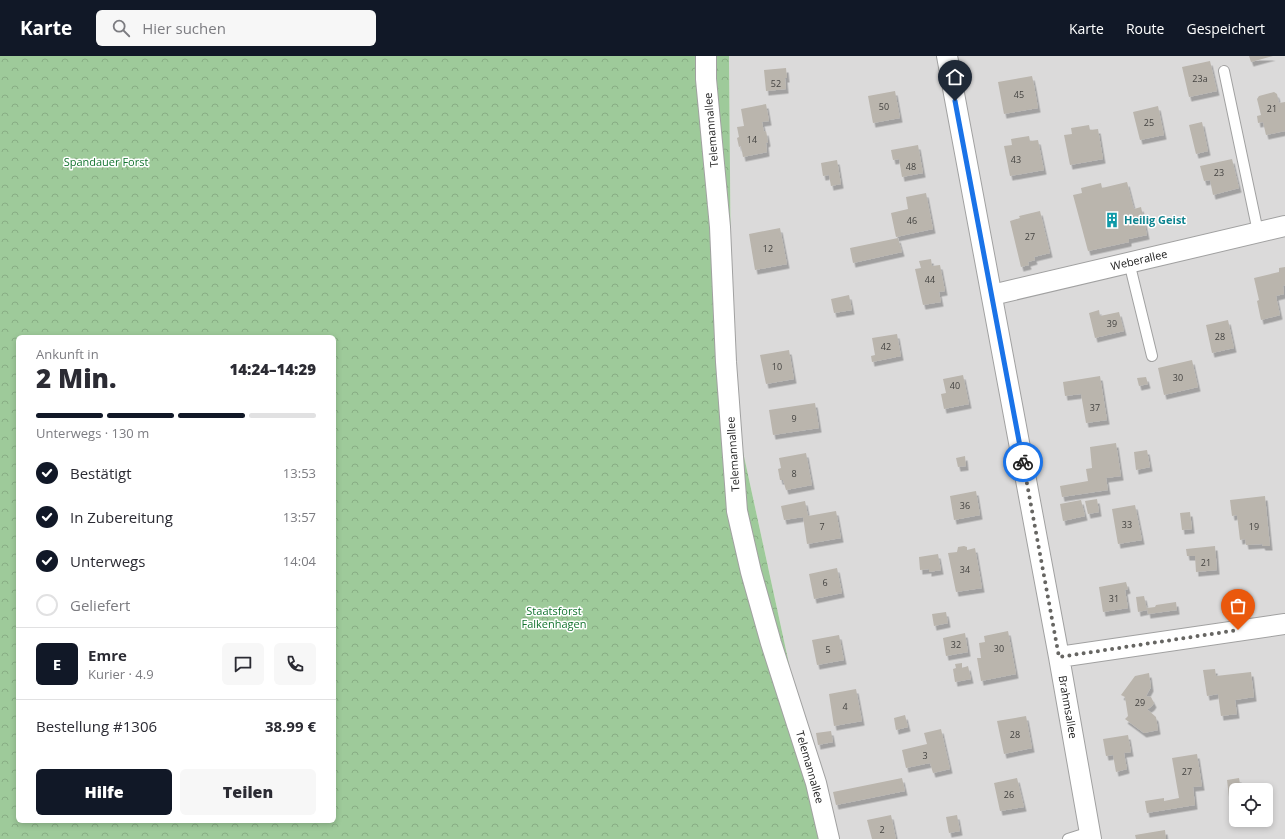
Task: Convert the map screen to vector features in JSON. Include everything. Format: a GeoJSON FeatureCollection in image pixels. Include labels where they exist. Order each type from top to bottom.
{"type":"FeatureCollection","features":[{"type":"Feature","properties":{"kind":"street","name":"Telemannallee"},"geometry":{"type":"LineString","coordinates":[[706,56],[706,79],[720,227],[726,362],[737,511],[751,572],[771,643],[816,783],[829,839]]}},
{"type":"Feature","properties":{"kind":"street","name":"Brahmsallee"},"geometry":{"type":"LineString","coordinates":[[947,56],[1091,836]]}},
{"type":"Feature","properties":{"kind":"street","name":"Weberallee"},"geometry":{"type":"LineString","coordinates":[[992,294],[1285,226]]}},
{"type":"Feature","properties":{"kind":"street"},"geometry":{"type":"LineString","coordinates":[[1059,657],[1285,624]]}},
{"type":"Feature","properties":{"kind":"lane"},"geometry":{"type":"LineString","coordinates":[[1224,71],[1258,232]]}},
{"type":"Feature","properties":{"kind":"lane"},"geometry":{"type":"LineString","coordinates":[[1129,262],[1152,356]]}},
{"type":"Feature","properties":{"kind":"lane"},"geometry":{"type":"LineString","coordinates":[[1068,839],[1091,836]]}},
{"type":"Feature","properties":{"kind":"shaded area"},"geometry":{"type":"Polygon","coordinates":[[[729,56],[1285,56],[1285,839],[827,839],[732,401],[729,56]]]}},
{"type":"Feature","properties":{"kind":"green space","name":"Staatsforst Falkenhagen"},"geometry":{"type":"Polygon","coordinates":[[[0,56],[729,56],[732,401],[827,839],[0,839],[0,56]]]}},
{"type":"Feature","properties":{"kind":"building"},"geometry":{"type":"Polygon","coordinates":[[[1249,56],[1273,56],[1251,62],[1249,56]]]}},
{"type":"Feature","properties":{"kind":"building"},"geometry":{"type":"Polygon","coordinates":[[[1210,61],[1217,91],[1189,97],[1182,67],[1210,61]]]}},
{"type":"Feature","properties":{"kind":"building"},"geometry":{"type":"Polygon","coordinates":[[[786,68],[786,89],[766,91],[764,70],[786,68]]]}},
{"type":"Feature","properties":{"kind":"building"},"geometry":{"type":"Polygon","coordinates":[[[1032,76],[1038,108],[1004,114],[998,82],[1032,76]]]}},
{"type":"Feature","properties":{"kind":"building"},"geometry":{"type":"Polygon","coordinates":[[[895,91],[900,118],[873,123],[868,96],[895,91]]]}},
{"type":"Feature","properties":{"kind":"building"},"geometry":{"type":"Polygon","coordinates":[[[1274,92],[1277,94],[1279,103],[1285,102],[1285,131],[1266,135],[1263,122],[1258,123],[1257,116],[1261,115],[1257,99],[1259,96],[1274,92]]]}},
{"type":"Feature","properties":{"kind":"building"},"geometry":{"type":"Polygon","coordinates":[[[766,104],[769,121],[762,122],[764,132],[766,131],[768,142],[766,143],[767,152],[743,157],[741,146],[739,147],[737,138],[739,137],[737,127],[744,126],[741,109],[766,104]]]}},
{"type":"Feature","properties":{"kind":"building"},"geometry":{"type":"Polygon","coordinates":[[[1158,106],[1164,135],[1140,140],[1133,112],[1158,106]]]}},
{"type":"Feature","properties":{"kind":"building"},"geometry":{"type":"Polygon","coordinates":[[[1202,122],[1208,151],[1196,154],[1189,125],[1202,122]]]}},
{"type":"Feature","properties":{"kind":"building"},"geometry":{"type":"Polygon","coordinates":[[[1089,125],[1090,130],[1098,129],[1103,159],[1070,165],[1064,135],[1072,134],[1071,128],[1089,125]]]}},
{"type":"Feature","properties":{"kind":"building"},"geometry":{"type":"Polygon","coordinates":[[[1029,136],[1030,141],[1038,140],[1044,170],[1010,176],[1004,146],[1012,145],[1011,139],[1029,136]]]}},
{"type":"Feature","properties":{"kind":"building"},"geometry":{"type":"Polygon","coordinates":[[[918,145],[923,173],[902,177],[899,159],[893,160],[891,150],[918,145]]]}},
{"type":"Feature","properties":{"kind":"building"},"geometry":{"type":"Polygon","coordinates":[[[1232,159],[1239,188],[1213,195],[1210,180],[1204,181],[1200,166],[1232,159]]]}},
{"type":"Feature","properties":{"kind":"building"},"geometry":{"type":"Polygon","coordinates":[[[837,160],[841,184],[831,186],[829,175],[823,176],[821,163],[837,160]]]}},
{"type":"Feature","properties":{"kind":"building","name":"Heilig Geist"},"geometry":{"type":"Polygon","coordinates":[[[1127,182],[1134,209],[1141,207],[1147,235],[1129,239],[1129,242],[1088,251],[1073,195],[1082,193],[1081,188],[1101,183],[1102,188],[1127,182]]]}},
{"type":"Feature","properties":{"kind":"building"},"geometry":{"type":"Polygon","coordinates":[[[926,193],[933,229],[896,237],[891,213],[908,209],[906,197],[926,193]]]}},
{"type":"Feature","properties":{"kind":"building"},"geometry":{"type":"Polygon","coordinates":[[[1040,211],[1050,253],[1034,257],[1035,260],[1028,262],[1029,265],[1021,267],[1010,221],[1020,218],[1019,216],[1040,211]]]}},
{"type":"Feature","properties":{"kind":"building"},"geometry":{"type":"Polygon","coordinates":[[[780,228],[787,264],[755,270],[749,234],[780,228]]]}},
{"type":"Feature","properties":{"kind":"building"},"geometry":{"type":"Polygon","coordinates":[[[898,238],[902,252],[853,263],[850,248],[898,238]]]}},
{"type":"Feature","properties":{"kind":"building"},"geometry":{"type":"Polygon","coordinates":[[[931,259],[932,266],[940,265],[945,291],[939,292],[941,302],[923,305],[915,269],[921,268],[919,261],[931,259]]]}},
{"type":"Feature","properties":{"kind":"building"},"geometry":{"type":"Polygon","coordinates":[[[1285,267],[1285,285],[1283,286],[1284,294],[1276,296],[1280,315],[1261,320],[1257,301],[1259,300],[1254,278],[1279,272],[1279,268],[1285,267]]]}},
{"type":"Feature","properties":{"kind":"building"},"geometry":{"type":"Polygon","coordinates":[[[849,295],[852,310],[834,313],[831,299],[849,295]]]}},
{"type":"Feature","properties":{"kind":"building"},"geometry":{"type":"Polygon","coordinates":[[[1099,310],[1100,316],[1119,312],[1124,331],[1095,338],[1089,313],[1099,310]]]}},
{"type":"Feature","properties":{"kind":"building"},"geometry":{"type":"Polygon","coordinates":[[[1228,320],[1234,348],[1212,353],[1206,325],[1228,320]]]}},
{"type":"Feature","properties":{"kind":"building"},"geometry":{"type":"Polygon","coordinates":[[[897,334],[901,356],[872,362],[871,356],[875,355],[872,338],[897,334]]]}},
{"type":"Feature","properties":{"kind":"building"},"geometry":{"type":"Polygon","coordinates":[[[789,350],[794,379],[766,384],[760,355],[789,350]]]}},
{"type":"Feature","properties":{"kind":"building"},"geometry":{"type":"Polygon","coordinates":[[[1192,360],[1198,387],[1164,395],[1158,368],[1192,360]]]}},
{"type":"Feature","properties":{"kind":"building"},"geometry":{"type":"Polygon","coordinates":[[[963,375],[969,404],[944,409],[941,394],[946,393],[943,379],[963,375]]]}},
{"type":"Feature","properties":{"kind":"building"},"geometry":{"type":"Polygon","coordinates":[[[1100,376],[1107,420],[1086,423],[1081,394],[1065,396],[1063,382],[1100,376]]]}},
{"type":"Feature","properties":{"kind":"building"},"geometry":{"type":"Polygon","coordinates":[[[1146,377],[1148,384],[1139,386],[1137,378],[1146,377]]]}},
{"type":"Feature","properties":{"kind":"building"},"geometry":{"type":"Polygon","coordinates":[[[815,403],[819,428],[773,435],[769,410],[815,403]]]}},
{"type":"Feature","properties":{"kind":"building"},"geometry":{"type":"Polygon","coordinates":[[[1116,443],[1121,476],[1106,478],[1108,490],[1062,497],[1060,486],[1088,481],[1086,469],[1092,468],[1090,447],[1116,443]]]}},
{"type":"Feature","properties":{"kind":"building"},"geometry":{"type":"Polygon","coordinates":[[[1147,450],[1150,467],[1136,470],[1134,452],[1147,450]]]}},
{"type":"Feature","properties":{"kind":"building"},"geometry":{"type":"Polygon","coordinates":[[[806,453],[812,485],[786,490],[783,480],[780,480],[778,469],[781,468],[779,458],[806,453]]]}},
{"type":"Feature","properties":{"kind":"building"},"geometry":{"type":"Polygon","coordinates":[[[965,456],[966,466],[958,467],[956,458],[965,456]]]}},
{"type":"Feature","properties":{"kind":"building"},"geometry":{"type":"Polygon","coordinates":[[[976,491],[980,515],[954,520],[950,496],[976,491]]]}},
{"type":"Feature","properties":{"kind":"building"},"geometry":{"type":"Polygon","coordinates":[[[1265,496],[1270,546],[1263,546],[1262,544],[1246,545],[1245,539],[1240,540],[1237,515],[1232,516],[1230,500],[1265,496]]]}},
{"type":"Feature","properties":{"kind":"building"},"geometry":{"type":"Polygon","coordinates":[[[1097,499],[1099,512],[1088,514],[1085,501],[1097,499]]]}},
{"type":"Feature","properties":{"kind":"building"},"geometry":{"type":"Polygon","coordinates":[[[1081,500],[1085,516],[1063,521],[1060,504],[1081,500]]]}},
{"type":"Feature","properties":{"kind":"building"},"geometry":{"type":"Polygon","coordinates":[[[805,501],[808,516],[836,511],[841,538],[807,544],[803,517],[784,520],[781,506],[805,501]]]}},
{"type":"Feature","properties":{"kind":"building"},"geometry":{"type":"Polygon","coordinates":[[[1135,505],[1142,540],[1118,544],[1112,509],[1135,505]]]}},
{"type":"Feature","properties":{"kind":"building"},"geometry":{"type":"Polygon","coordinates":[[[1190,512],[1192,529],[1182,530],[1180,513],[1190,512]]]}},
{"type":"Feature","properties":{"kind":"building"},"geometry":{"type":"Polygon","coordinates":[[[1215,546],[1217,570],[1196,572],[1195,556],[1187,556],[1186,549],[1215,546]]]}},
{"type":"Feature","properties":{"kind":"building"},"geometry":{"type":"Polygon","coordinates":[[[958,547],[967,547],[967,550],[975,548],[982,588],[956,592],[948,553],[957,552],[958,547]]]}},
{"type":"Feature","properties":{"kind":"building"},"geometry":{"type":"Polygon","coordinates":[[[938,554],[941,570],[929,572],[929,569],[920,570],[919,557],[938,554]]]}},
{"type":"Feature","properties":{"kind":"building"},"geometry":{"type":"Polygon","coordinates":[[[837,568],[842,593],[814,599],[809,574],[837,568]]]}},
{"type":"Feature","properties":{"kind":"building"},"geometry":{"type":"Polygon","coordinates":[[[1126,582],[1128,589],[1125,590],[1128,608],[1103,612],[1099,587],[1126,582]]]}},
{"type":"Feature","properties":{"kind":"building"},"geometry":{"type":"Polygon","coordinates":[[[1144,596],[1147,610],[1138,612],[1136,597],[1144,596]]]}},
{"type":"Feature","properties":{"kind":"building"},"geometry":{"type":"Polygon","coordinates":[[[1176,602],[1177,610],[1148,614],[1147,608],[1176,602]]]}},
{"type":"Feature","properties":{"kind":"building"},"geometry":{"type":"Polygon","coordinates":[[[946,612],[948,623],[934,626],[932,614],[946,612]]]}},
{"type":"Feature","properties":{"kind":"building"},"geometry":{"type":"Polygon","coordinates":[[[1008,631],[1016,674],[981,681],[977,658],[981,658],[979,643],[985,642],[984,636],[1008,631]]]}},
{"type":"Feature","properties":{"kind":"building"},"geometry":{"type":"Polygon","coordinates":[[[965,633],[968,652],[946,656],[943,638],[965,633]]]}},
{"type":"Feature","properties":{"kind":"building"},"geometry":{"type":"Polygon","coordinates":[[[839,635],[844,660],[817,665],[812,640],[839,635]]]}},
{"type":"Feature","properties":{"kind":"building"},"geometry":{"type":"Polygon","coordinates":[[[962,663],[962,668],[968,666],[971,679],[955,682],[953,669],[956,668],[955,664],[962,663]]]}},
{"type":"Feature","properties":{"kind":"building"},"geometry":{"type":"Polygon","coordinates":[[[1215,669],[1216,676],[1251,672],[1254,697],[1235,700],[1237,714],[1221,716],[1218,694],[1207,696],[1203,670],[1215,669]]]}},
{"type":"Feature","properties":{"kind":"building"},"geometry":{"type":"Polygon","coordinates":[[[1149,673],[1151,687],[1146,696],[1151,697],[1154,703],[1148,710],[1156,717],[1158,730],[1144,733],[1125,719],[1128,716],[1125,697],[1121,695],[1135,676],[1149,673]]]}},
{"type":"Feature","properties":{"kind":"building"},"geometry":{"type":"Polygon","coordinates":[[[856,689],[862,721],[834,726],[829,694],[856,689]]]}},
{"type":"Feature","properties":{"kind":"building"},"geometry":{"type":"Polygon","coordinates":[[[905,715],[908,727],[896,730],[894,718],[905,715]]]}},
{"type":"Feature","properties":{"kind":"building"},"geometry":{"type":"Polygon","coordinates":[[[1026,716],[1032,748],[1004,754],[997,721],[1026,716]]]}},
{"type":"Feature","properties":{"kind":"building"},"geometry":{"type":"Polygon","coordinates":[[[941,729],[950,769],[933,773],[930,763],[906,768],[902,750],[927,744],[924,733],[941,729]]]}},
{"type":"Feature","properties":{"kind":"building"},"geometry":{"type":"Polygon","coordinates":[[[831,731],[833,742],[818,745],[816,733],[831,731]]]}},
{"type":"Feature","properties":{"kind":"building"},"geometry":{"type":"Polygon","coordinates":[[[1128,735],[1131,752],[1124,753],[1127,769],[1116,772],[1113,755],[1106,756],[1103,739],[1128,735]]]}},
{"type":"Feature","properties":{"kind":"building"},"geometry":{"type":"Polygon","coordinates":[[[1197,754],[1202,786],[1193,787],[1195,805],[1147,813],[1145,801],[1164,798],[1164,801],[1179,798],[1172,758],[1197,754]]]}},
{"type":"Feature","properties":{"kind":"building"},"geometry":{"type":"Polygon","coordinates":[[[902,778],[905,791],[836,805],[833,792],[902,778]]]}},
{"type":"Feature","properties":{"kind":"building"},"geometry":{"type":"Polygon","coordinates":[[[1017,778],[1024,807],[1000,811],[994,783],[1017,778]]]}},
{"type":"Feature","properties":{"kind":"building"},"geometry":{"type":"Polygon","coordinates":[[[1239,778],[1240,783],[1229,783],[1229,797],[1227,780],[1239,778]]]}},
{"type":"Feature","properties":{"kind":"building"},"geometry":{"type":"Polygon","coordinates":[[[891,815],[896,839],[872,839],[867,820],[891,815]]]}},
{"type":"Feature","properties":{"kind":"building"},"geometry":{"type":"Polygon","coordinates":[[[957,815],[960,831],[949,833],[946,817],[957,815]]]}},
{"type":"Feature","properties":{"kind":"building"},"geometry":{"type":"Polygon","coordinates":[[[1165,830],[1166,839],[1136,839],[1135,835],[1165,830]]]}},
{"type":"Feature","properties":{"kind":"way so far"},"geometry":{"type":"LineString","coordinates":[[1023,462],[1059,657],[1238,630]]}},
{"type":"Feature","properties":{"kind":"place","name":"Heilig Geist"},"geometry":{"type":"Point","coordinates":[1112,220]}},
{"type":"Feature","properties":{"kind":"route"},"geometry":{"type":"LineString","coordinates":[[955,101],[1023,462]]}},
{"type":"Feature","properties":{"kind":"park label","name":"Spandauer Forst"},"geometry":{"type":"Point","coordinates":[106,162]}}]}
